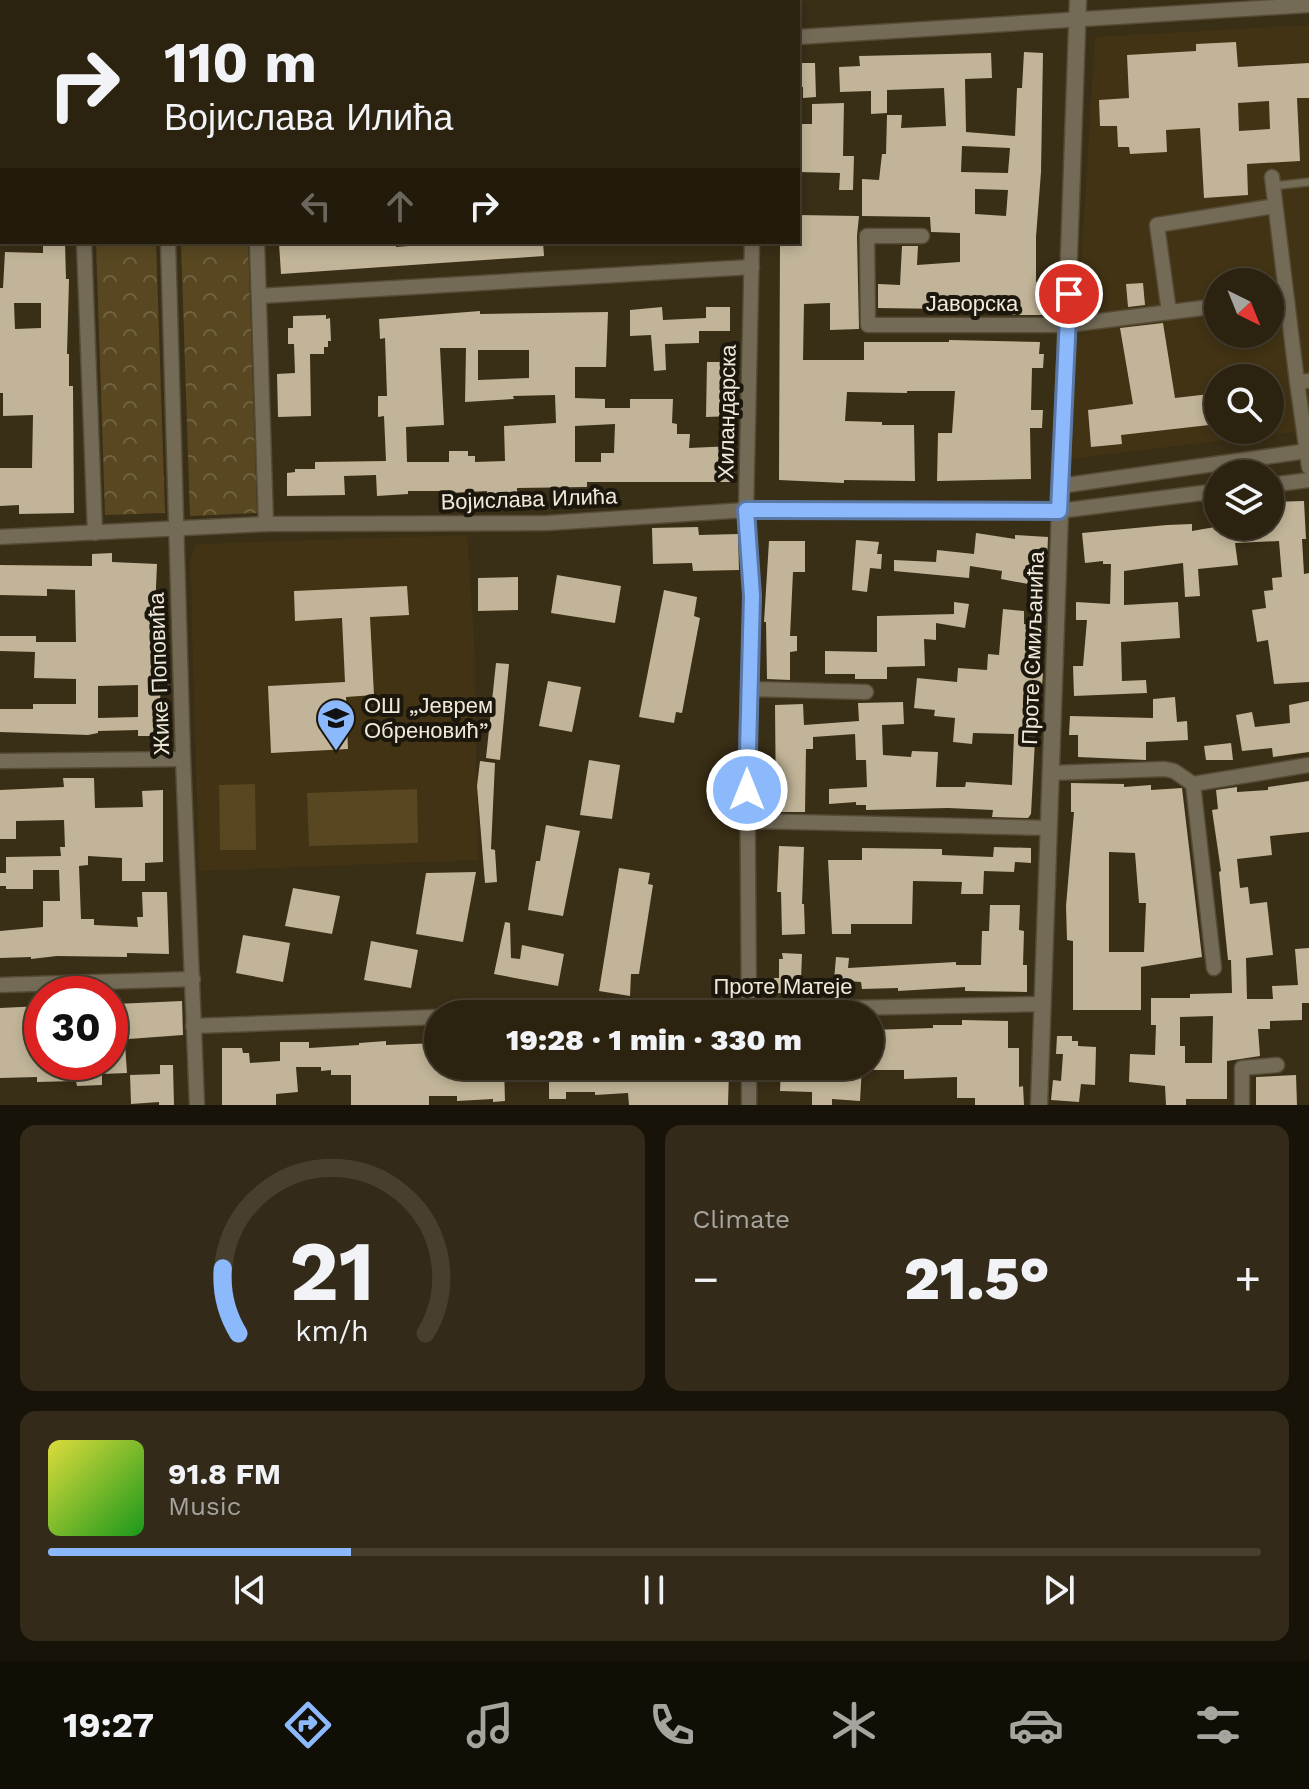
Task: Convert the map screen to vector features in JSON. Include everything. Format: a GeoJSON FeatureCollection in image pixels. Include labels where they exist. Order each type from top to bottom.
{"type":"FeatureCollection","features":[{"type":"Feature","properties":{"kind":"street","name":"Проте Смиљанића"},"geometry":{"type":"LineString","coordinates":[[1039,1105],[1078,0]]}},
{"type":"Feature","properties":{"kind":"street"},"geometry":{"type":"LineString","coordinates":[[800,37],[1309,5]]}},
{"type":"Feature","properties":{"kind":"street"},"geometry":{"type":"LineString","coordinates":[[1272,181],[1277,268]]}},
{"type":"Feature","properties":{"kind":"street"},"geometry":{"type":"LineString","coordinates":[[1169,312],[1157,225],[1275,206]]}},
{"type":"Feature","properties":{"kind":"street","name":"Јаворска"},"geometry":{"type":"LineString","coordinates":[[922,236],[867,236],[868,325],[1068,325],[1204,308]]}},
{"type":"Feature","properties":{"kind":"street"},"geometry":{"type":"LineString","coordinates":[[84,244],[95,533]]}},
{"type":"Feature","properties":{"kind":"street","name":"Жике Поповића"},"geometry":{"type":"LineString","coordinates":[[168,244],[197,1105]]}},
{"type":"Feature","properties":{"kind":"street"},"geometry":{"type":"LineString","coordinates":[[257,244],[266,524]]}},
{"type":"Feature","properties":{"kind":"street","name":"Хиландарска"},"geometry":{"type":"LineString","coordinates":[[749,1000],[747,821],[752,596],[746,510],[752,244]]}},
{"type":"Feature","properties":{"kind":"street"},"geometry":{"type":"LineString","coordinates":[[259,296],[752,267]]}},
{"type":"Feature","properties":{"kind":"street"},"geometry":{"type":"LineString","coordinates":[[1284,319],[1303,382],[1309,467]]}},
{"type":"Feature","properties":{"kind":"street"},"geometry":{"type":"LineString","coordinates":[[1060,486],[1307,451]]}},
{"type":"Feature","properties":{"kind":"street"},"geometry":{"type":"LineString","coordinates":[[1284,483],[1309,480]]}},
{"type":"Feature","properties":{"kind":"street","name":"Војислава Илића"},"geometry":{"type":"LineString","coordinates":[[0,537],[266,524],[548,523],[746,510],[1059,511],[1204,493]]}},
{"type":"Feature","properties":{"kind":"street"},"geometry":{"type":"LineString","coordinates":[[749,689],[866,692]]}},
{"type":"Feature","properties":{"kind":"street"},"geometry":{"type":"LineString","coordinates":[[0,761],[183,759]]}},
{"type":"Feature","properties":{"kind":"street"},"geometry":{"type":"LineString","coordinates":[[1050,773],[1165,769],[1174,771],[1193,784],[1309,765]]}},
{"type":"Feature","properties":{"kind":"street"},"geometry":{"type":"LineString","coordinates":[[1193,784],[1214,968]]}},
{"type":"Feature","properties":{"kind":"street"},"geometry":{"type":"LineString","coordinates":[[747,821],[1049,828]]}},
{"type":"Feature","properties":{"kind":"street"},"geometry":{"type":"LineString","coordinates":[[0,985],[193,979]]}},
{"type":"Feature","properties":{"kind":"street","name":"Проте Матеје"},"geometry":{"type":"LineString","coordinates":[[884,1008],[1041,1004]]}},
{"type":"Feature","properties":{"kind":"street"},"geometry":{"type":"LineString","coordinates":[[193,1026],[424,1018]]}},
{"type":"Feature","properties":{"kind":"street"},"geometry":{"type":"LineString","coordinates":[[1242,1105],[1242,1068],[1277,1065]]}},
{"type":"Feature","properties":{"kind":"street"},"geometry":{"type":"LineString","coordinates":[[749,1080],[749,1105]]}},
{"type":"Feature","properties":{"kind":"lane"},"geometry":{"type":"LineString","coordinates":[[1272,181],[1309,182]]}},
{"type":"Feature","properties":{"kind":"shaded area"},"geometry":{"type":"Polygon","coordinates":[[[1309,25],[1309,430],[1284,433],[1284,364],[1204,364],[1204,443],[1069,459],[1095,37],[1309,25]]]}},
{"type":"Feature","properties":{"kind":"shaded area","name":"ОШ „Јеврем Обреновић”"},"geometry":{"type":"Polygon","coordinates":[[[467,535],[474,637],[478,860],[199,871],[190,561],[196,544],[467,535]]]}},
{"type":"Feature","properties":{"kind":"green space"},"geometry":{"type":"Polygon","coordinates":[[[96,244],[156,244],[165,513],[105,515],[96,244]]]}},
{"type":"Feature","properties":{"kind":"green space"},"geometry":{"type":"Polygon","coordinates":[[[181,244],[248,244],[257,513],[190,516],[181,244]]]}},
{"type":"Feature","properties":{"kind":"green space"},"geometry":{"type":"Polygon","coordinates":[[[255,784],[256,850],[220,850],[219,785],[255,784]]]}},
{"type":"Feature","properties":{"kind":"green space"},"geometry":{"type":"Polygon","coordinates":[[[417,789],[418,843],[309,846],[307,793],[417,789]]]}},
{"type":"Feature","properties":{"kind":"building"},"geometry":{"type":"Polygon","coordinates":[[[1236,42],[1238,67],[1309,63],[1309,98],[1297,98],[1300,161],[1247,164],[1248,195],[1204,198],[1200,128],[1166,130],[1167,152],[1130,154],[1129,147],[1118,147],[1117,126],[1100,126],[1099,100],[1129,98],[1127,55],[1196,51],[1196,44],[1236,42]],[[1269,101],[1238,103],[1239,131],[1270,129],[1269,101]]]}},
{"type":"Feature","properties":{"kind":"building"},"geometry":{"type":"Polygon","coordinates":[[[1024,52],[1043,53],[1036,282],[1041,282],[1041,293],[1048,293],[1048,315],[1012,315],[1012,310],[878,308],[878,284],[900,285],[902,246],[918,246],[917,265],[960,262],[960,233],[931,232],[930,217],[862,216],[862,179],[879,180],[882,154],[886,154],[887,115],[902,115],[901,128],[946,126],[944,88],[887,90],[887,113],[871,114],[871,91],[840,92],[839,67],[860,66],[859,56],[991,53],[992,78],[965,79],[966,132],[1015,136],[1017,88],[1022,88],[1024,52]],[[962,146],[961,172],[1008,173],[1010,148],[962,146]],[[975,189],[975,214],[1006,216],[1008,190],[975,189]]]}},
{"type":"Feature","properties":{"kind":"building"},"geometry":{"type":"Polygon","coordinates":[[[800,63],[815,63],[816,97],[803,98],[803,87],[800,87],[800,63]]]}},
{"type":"Feature","properties":{"kind":"building"},"geometry":{"type":"Polygon","coordinates":[[[844,103],[843,156],[854,156],[853,190],[839,190],[840,173],[800,172],[800,124],[812,124],[812,104],[844,103]]]}},
{"type":"Feature","properties":{"kind":"building"},"geometry":{"type":"Polygon","coordinates":[[[800,215],[859,216],[859,329],[830,330],[830,303],[804,304],[803,360],[864,360],[864,342],[1040,342],[1039,354],[1044,354],[1043,368],[1032,368],[1031,410],[1043,410],[1042,428],[1030,428],[1031,479],[937,481],[938,433],[952,433],[955,391],[907,391],[847,392],[845,421],[914,425],[915,481],[844,480],[844,483],[779,480],[780,244],[798,245],[800,215]]]}},
{"type":"Feature","properties":{"kind":"building"},"geometry":{"type":"Polygon","coordinates":[[[43,244],[65,244],[66,279],[69,279],[67,354],[69,386],[73,386],[74,513],[19,514],[19,505],[0,506],[0,468],[32,468],[33,415],[3,416],[3,393],[0,393],[0,288],[3,288],[5,252],[43,253],[43,244]],[[14,303],[15,329],[41,328],[41,303],[14,303]]]}},
{"type":"Feature","properties":{"kind":"building"},"geometry":{"type":"Polygon","coordinates":[[[279,244],[396,244],[396,247],[422,244],[543,244],[544,256],[281,274],[279,244]]]}},
{"type":"Feature","properties":{"kind":"building"},"geometry":{"type":"Polygon","coordinates":[[[1143,283],[1145,305],[1128,307],[1126,284],[1143,283]]]}},
{"type":"Feature","properties":{"kind":"building"},"geometry":{"type":"Polygon","coordinates":[[[662,307],[663,320],[706,318],[706,307],[730,307],[730,331],[699,331],[699,343],[665,344],[666,370],[654,371],[651,335],[630,336],[630,310],[662,307]]]}},
{"type":"Feature","properties":{"kind":"building"},"geometry":{"type":"Polygon","coordinates":[[[480,311],[480,314],[608,312],[606,367],[575,367],[575,398],[605,399],[605,408],[630,408],[630,399],[673,399],[672,423],[677,424],[677,434],[690,434],[689,448],[733,446],[735,482],[587,482],[587,487],[517,488],[517,496],[487,497],[487,491],[408,491],[408,494],[377,496],[376,475],[344,476],[345,495],[287,496],[287,473],[295,472],[295,469],[315,469],[315,462],[386,461],[384,416],[378,417],[378,396],[387,396],[385,338],[380,339],[379,319],[480,311]],[[440,348],[444,425],[406,427],[407,462],[449,462],[449,451],[468,451],[468,456],[475,456],[475,462],[505,461],[504,426],[556,423],[555,395],[465,402],[466,348],[440,348]],[[478,350],[478,380],[529,378],[529,350],[478,350]],[[615,424],[575,426],[575,462],[601,462],[601,453],[614,453],[615,424]]]}},
{"type":"Feature","properties":{"kind":"building"},"geometry":{"type":"Polygon","coordinates":[[[326,315],[326,319],[330,318],[331,341],[328,341],[328,347],[324,347],[324,354],[310,354],[311,416],[278,417],[277,374],[295,373],[294,344],[288,344],[288,328],[293,328],[293,316],[326,315]]]}},
{"type":"Feature","properties":{"kind":"building"},"geometry":{"type":"Polygon","coordinates":[[[1163,323],[1175,398],[1204,395],[1204,426],[1121,435],[1122,444],[1091,447],[1088,410],[1133,404],[1120,328],[1163,323]]]}},
{"type":"Feature","properties":{"kind":"building"},"geometry":{"type":"Polygon","coordinates":[[[707,362],[733,362],[732,416],[706,417],[707,362]]]}},
{"type":"Feature","properties":{"kind":"building"},"geometry":{"type":"Polygon","coordinates":[[[1304,501],[1306,539],[1302,539],[1304,574],[1309,573],[1309,682],[1274,684],[1268,640],[1257,642],[1252,610],[1266,608],[1264,591],[1273,590],[1272,578],[1282,577],[1279,541],[1235,543],[1238,565],[1198,569],[1200,596],[1185,597],[1183,563],[1124,571],[1124,605],[1178,602],[1180,638],[1121,642],[1122,681],[1146,680],[1147,693],[1074,696],[1073,666],[1083,666],[1087,620],[1076,620],[1076,602],[1110,604],[1111,564],[1103,564],[1103,561],[1085,563],[1082,533],[1192,524],[1192,531],[1204,529],[1204,540],[1284,540],[1284,502],[1304,501]]]}},
{"type":"Feature","properties":{"kind":"building"},"geometry":{"type":"Polygon","coordinates":[[[698,527],[699,535],[738,534],[739,570],[693,571],[692,563],[653,564],[652,528],[698,527]]]}},
{"type":"Feature","properties":{"kind":"building"},"geometry":{"type":"Polygon","coordinates":[[[976,533],[1015,539],[1015,535],[1048,537],[1047,562],[1042,562],[1039,586],[1001,579],[1002,571],[970,566],[969,578],[894,571],[894,560],[936,562],[937,550],[974,554],[976,533]]]}},
{"type":"Feature","properties":{"kind":"building"},"geometry":{"type":"Polygon","coordinates":[[[856,540],[879,542],[877,554],[882,554],[881,569],[870,568],[867,592],[852,590],[856,540]]]}},
{"type":"Feature","properties":{"kind":"building"},"geometry":{"type":"Polygon","coordinates":[[[769,541],[805,541],[805,572],[793,572],[790,636],[797,636],[797,651],[790,652],[790,680],[767,679],[764,622],[769,541]]]}},
{"type":"Feature","properties":{"kind":"building"},"geometry":{"type":"Polygon","coordinates":[[[112,553],[112,562],[157,564],[155,610],[163,610],[164,654],[168,654],[169,685],[160,685],[161,736],[138,736],[138,730],[98,731],[88,735],[0,732],[0,709],[33,709],[33,704],[76,704],[76,679],[34,678],[35,652],[0,651],[0,636],[36,636],[36,642],[76,642],[75,590],[47,589],[47,596],[0,595],[0,565],[92,566],[92,554],[112,553]],[[138,685],[98,686],[98,718],[138,717],[138,685]]]}},
{"type":"Feature","properties":{"kind":"building"},"geometry":{"type":"Polygon","coordinates":[[[557,575],[621,586],[615,623],[551,613],[557,575]]]}},
{"type":"Feature","properties":{"kind":"building"},"geometry":{"type":"Polygon","coordinates":[[[518,577],[518,610],[478,611],[478,578],[518,577]]]}},
{"type":"Feature","properties":{"kind":"building"},"geometry":{"type":"Polygon","coordinates":[[[407,586],[409,615],[370,617],[374,695],[346,697],[348,749],[271,753],[268,686],[345,682],[342,618],[295,621],[294,591],[407,586]]]}},
{"type":"Feature","properties":{"kind":"building"},"geometry":{"type":"Polygon","coordinates":[[[664,590],[697,597],[694,616],[700,618],[682,713],[676,712],[674,723],[639,717],[664,590]]]}},
{"type":"Feature","properties":{"kind":"building"},"geometry":{"type":"Polygon","coordinates":[[[954,602],[969,604],[965,628],[936,623],[936,640],[924,639],[925,666],[887,667],[887,679],[855,679],[855,674],[825,674],[825,651],[877,652],[877,616],[954,614],[954,602]]]}},
{"type":"Feature","properties":{"kind":"building"},"geometry":{"type":"Polygon","coordinates":[[[1003,609],[1024,611],[1024,624],[1031,625],[1031,637],[1036,637],[1034,672],[1043,673],[1042,686],[1038,685],[1031,814],[1028,818],[992,817],[993,810],[866,810],[866,805],[856,805],[856,802],[829,804],[829,789],[867,787],[866,760],[856,760],[855,734],[813,737],[813,749],[806,749],[805,812],[776,812],[775,705],[803,704],[804,725],[859,721],[858,703],[903,702],[904,724],[882,725],[883,755],[911,757],[912,751],[938,752],[936,787],[965,787],[966,782],[1012,785],[1014,734],[973,733],[972,744],[953,742],[955,718],[934,716],[935,710],[914,708],[917,678],[957,682],[958,668],[987,670],[988,654],[999,655],[1003,609]]]}},
{"type":"Feature","properties":{"kind":"building"},"geometry":{"type":"Polygon","coordinates":[[[496,663],[509,664],[500,760],[486,758],[496,663]]]}},
{"type":"Feature","properties":{"kind":"building"},"geometry":{"type":"Polygon","coordinates":[[[548,681],[581,687],[572,732],[539,726],[548,681]]]}},
{"type":"Feature","properties":{"kind":"building"},"geometry":{"type":"Polygon","coordinates":[[[1175,697],[1177,722],[1187,721],[1188,740],[1146,742],[1146,760],[1078,757],[1078,735],[1069,735],[1070,716],[1153,718],[1153,699],[1175,697]]]}},
{"type":"Feature","properties":{"kind":"building"},"geometry":{"type":"Polygon","coordinates":[[[1309,701],[1309,752],[1273,757],[1272,748],[1242,751],[1236,715],[1252,712],[1255,727],[1290,723],[1289,705],[1309,701]]]}},
{"type":"Feature","properties":{"kind":"building"},"geometry":{"type":"Polygon","coordinates":[[[1231,743],[1233,760],[1206,760],[1204,746],[1231,743]]]}},
{"type":"Feature","properties":{"kind":"building"},"geometry":{"type":"Polygon","coordinates":[[[589,760],[620,765],[612,819],[580,815],[589,760]]]}},
{"type":"Feature","properties":{"kind":"building"},"geometry":{"type":"Polygon","coordinates":[[[480,761],[495,763],[491,849],[495,850],[497,882],[485,883],[477,786],[480,761]]]}},
{"type":"Feature","properties":{"kind":"building"},"geometry":{"type":"Polygon","coordinates":[[[63,778],[94,778],[95,808],[143,807],[142,791],[163,790],[163,862],[145,863],[145,881],[122,881],[122,858],[88,856],[88,865],[79,866],[81,919],[94,919],[94,925],[138,927],[137,917],[143,917],[142,892],[167,892],[169,954],[0,958],[0,931],[43,927],[43,901],[60,901],[59,870],[33,870],[33,889],[6,889],[6,886],[0,886],[0,873],[6,873],[6,857],[61,856],[60,847],[65,847],[64,820],[16,821],[16,839],[0,839],[0,790],[64,787],[63,778]]]}},
{"type":"Feature","properties":{"kind":"building"},"geometry":{"type":"Polygon","coordinates":[[[1309,781],[1309,832],[1270,836],[1272,855],[1237,859],[1240,888],[1248,887],[1250,904],[1267,902],[1273,955],[1246,958],[1247,999],[1273,999],[1272,986],[1298,985],[1295,949],[1309,948],[1309,1003],[1302,1003],[1302,1020],[1270,1021],[1270,1029],[1258,1029],[1260,1056],[1227,1061],[1227,1099],[1186,1099],[1186,1105],[1166,1105],[1165,1086],[1129,1082],[1130,1054],[1155,1055],[1156,1025],[1151,1025],[1151,998],[1190,998],[1190,994],[1232,993],[1231,960],[1228,960],[1221,871],[1212,810],[1218,809],[1216,790],[1237,787],[1237,792],[1268,790],[1268,787],[1309,781]],[[1213,1016],[1180,1017],[1180,1046],[1185,1046],[1185,1063],[1212,1063],[1213,1016]]]}},
{"type":"Feature","properties":{"kind":"building"},"geometry":{"type":"Polygon","coordinates":[[[1071,783],[1124,784],[1124,787],[1151,785],[1151,790],[1182,788],[1202,957],[1141,967],[1141,1010],[1073,1010],[1073,941],[1067,940],[1066,906],[1074,812],[1071,812],[1071,783]],[[1109,852],[1109,952],[1144,952],[1146,903],[1139,903],[1135,853],[1109,852]]]}},
{"type":"Feature","properties":{"kind":"building"},"geometry":{"type":"Polygon","coordinates":[[[546,825],[580,831],[563,916],[528,910],[546,825]]]}},
{"type":"Feature","properties":{"kind":"building"},"geometry":{"type":"Polygon","coordinates":[[[779,846],[804,847],[802,904],[805,934],[782,935],[781,892],[777,892],[779,846]]]}},
{"type":"Feature","properties":{"kind":"building"},"geometry":{"type":"Polygon","coordinates":[[[994,847],[1031,848],[1031,863],[1015,862],[1014,872],[984,871],[983,894],[961,894],[962,882],[913,881],[912,924],[851,924],[851,934],[832,934],[828,860],[862,860],[862,848],[942,849],[942,855],[993,857],[994,847]]]}},
{"type":"Feature","properties":{"kind":"building"},"geometry":{"type":"Polygon","coordinates":[[[619,868],[650,873],[648,884],[653,885],[639,974],[631,974],[630,996],[599,991],[619,868]]]}},
{"type":"Feature","properties":{"kind":"building"},"geometry":{"type":"Polygon","coordinates":[[[476,872],[463,942],[416,934],[426,873],[476,872]]]}},
{"type":"Feature","properties":{"kind":"building"},"geometry":{"type":"Polygon","coordinates":[[[293,888],[340,896],[332,934],[285,926],[293,888]]]}},
{"type":"Feature","properties":{"kind":"building"},"geometry":{"type":"Polygon","coordinates":[[[990,905],[1020,905],[1019,930],[1024,931],[1023,965],[1027,965],[1027,992],[965,991],[965,987],[898,991],[898,988],[862,989],[861,982],[834,980],[836,957],[849,958],[848,968],[956,962],[956,965],[981,965],[982,931],[989,931],[990,905]]]}},
{"type":"Feature","properties":{"kind":"building"},"geometry":{"type":"Polygon","coordinates":[[[505,922],[510,923],[511,958],[520,959],[522,945],[564,954],[558,986],[494,974],[505,922]]]}},
{"type":"Feature","properties":{"kind":"building"},"geometry":{"type":"Polygon","coordinates":[[[243,935],[290,943],[283,982],[236,973],[243,935]]]}},
{"type":"Feature","properties":{"kind":"building"},"geometry":{"type":"Polygon","coordinates":[[[371,941],[418,950],[411,988],[364,980],[371,941]]]}},
{"type":"Feature","properties":{"kind":"building"},"geometry":{"type":"Polygon","coordinates":[[[782,953],[802,954],[801,980],[807,980],[807,994],[774,993],[774,978],[779,978],[782,953]]]}},
{"type":"Feature","properties":{"kind":"building"},"geometry":{"type":"Polygon","coordinates":[[[182,1001],[183,1035],[128,1039],[128,1003],[182,1001]]]}},
{"type":"Feature","properties":{"kind":"building"},"geometry":{"type":"Polygon","coordinates":[[[24,1007],[24,1077],[0,1078],[0,1008],[24,1007]]]}},
{"type":"Feature","properties":{"kind":"building"},"geometry":{"type":"Polygon","coordinates":[[[962,1020],[1008,1021],[1008,1048],[1019,1048],[1019,1087],[1023,1086],[1024,1105],[975,1105],[975,1098],[957,1098],[957,1077],[904,1079],[904,1070],[884,1070],[884,1030],[962,1025],[962,1020]]]}},
{"type":"Feature","properties":{"kind":"building"},"geometry":{"type":"Polygon","coordinates":[[[1057,1036],[1072,1036],[1072,1041],[1078,1041],[1078,1046],[1096,1047],[1095,1085],[1081,1084],[1079,1102],[1051,1100],[1053,1080],[1061,1081],[1063,1054],[1056,1054],[1057,1036]]]}},
{"type":"Feature","properties":{"kind":"building"},"geometry":{"type":"Polygon","coordinates":[[[280,1042],[309,1042],[309,1048],[359,1043],[424,1044],[424,1080],[504,1080],[505,1101],[457,1101],[457,1096],[429,1096],[429,1105],[351,1105],[351,1075],[331,1075],[331,1070],[321,1071],[321,1067],[296,1067],[298,1092],[276,1094],[276,1105],[222,1105],[222,1048],[242,1048],[243,1053],[249,1053],[250,1063],[280,1061],[280,1042]]]}},
{"type":"Feature","properties":{"kind":"building"},"geometry":{"type":"Polygon","coordinates":[[[160,1065],[173,1065],[174,1105],[159,1105],[159,1102],[131,1104],[130,1075],[160,1074],[160,1065]]]}},
{"type":"Feature","properties":{"kind":"building"},"geometry":{"type":"Polygon","coordinates":[[[1296,1075],[1297,1105],[1256,1105],[1256,1077],[1296,1075]]]}},
{"type":"Feature","properties":{"kind":"building"},"geometry":{"type":"Polygon","coordinates":[[[102,1080],[102,1085],[77,1086],[76,1081],[37,1082],[102,1080]]]}},
{"type":"Feature","properties":{"kind":"building"},"geometry":{"type":"Polygon","coordinates":[[[549,1080],[729,1080],[728,1105],[629,1105],[628,1093],[595,1095],[595,1092],[566,1092],[566,1099],[549,1099],[549,1080]]]}},
{"type":"Feature","properties":{"kind":"building"},"geometry":{"type":"Polygon","coordinates":[[[780,1080],[861,1080],[860,1101],[832,1099],[832,1105],[812,1105],[812,1092],[780,1091],[780,1080]]]}},
{"type":"Feature","properties":{"kind":"place","name":"ОШ „Јеврем Обреновић”"},"geometry":{"type":"Point","coordinates":[336,752]}},
{"type":"Feature","properties":{"kind":"route"},"geometry":{"type":"LineString","coordinates":[[747,790],[752,596],[746,510],[1059,511],[1069,294]]}}]}
